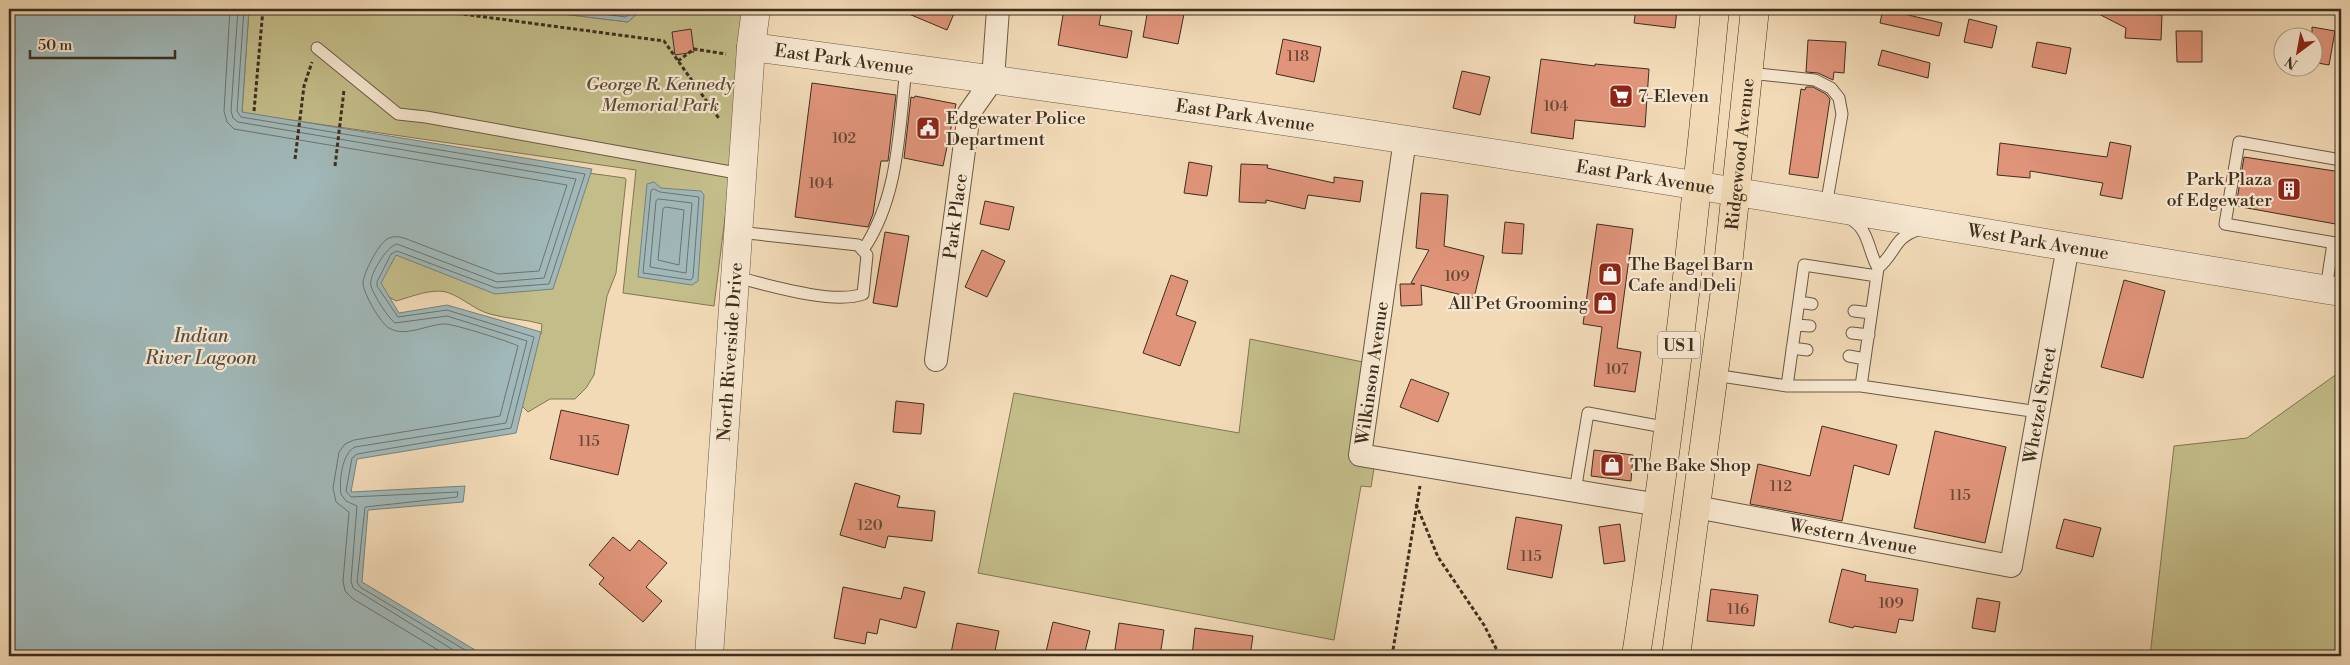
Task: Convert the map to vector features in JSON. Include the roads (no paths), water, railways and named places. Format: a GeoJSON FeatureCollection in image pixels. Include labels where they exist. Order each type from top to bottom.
{"type":"FeatureCollection","features":[{"type":"Feature","properties":{"kind":"main road","name":"US 1"},"geometry":{"type":"LineString","coordinates":[[1636,656],[1669,428],[1698,185],[1715,9]]}},
{"type":"Feature","properties":{"kind":"main road","name":"Ridgewood Avenue"},"geometry":{"type":"LineString","coordinates":[[1676,656],[1714,376],[1749,73],[1754,9]]}},
{"type":"Feature","properties":{"kind":"street","name":"North Riverside Drive"},"geometry":{"type":"LineString","coordinates":[[709,656],[742,174],[738,51],[756,9]]}},
{"type":"Feature","properties":{"kind":"street"},"geometry":{"type":"LineString","coordinates":[[993,79],[998,9]]}},
{"type":"Feature","properties":{"kind":"street","name":"East Park Avenue"},"geometry":{"type":"LineString","coordinates":[[738,51],[993,79],[1404,139],[1736,191]]}},
{"type":"Feature","properties":{"kind":"street","name":"Park Place"},"geometry":{"type":"LineString","coordinates":[[936,360],[968,113],[993,79]]}},
{"type":"Feature","properties":{"kind":"street","name":"Wilkinson Avenue"},"geometry":{"type":"LineString","coordinates":[[1404,139],[1360,455],[1659,505]]}},
{"type":"Feature","properties":{"kind":"street","name":"West Park Avenue"},"geometry":{"type":"LineString","coordinates":[[1736,191],[2334,291]]}},
{"type":"Feature","properties":{"kind":"street","name":"Whetzel Street"},"geometry":{"type":"LineString","coordinates":[[2011,566],[2068,246]]}},
{"type":"Feature","properties":{"kind":"street","name":"Western Avenue"},"geometry":{"type":"LineString","coordinates":[[1696,507],[2011,566]]}},
{"type":"Feature","properties":{"kind":"lane"},"geometry":{"type":"LineString","coordinates":[[317,48],[398,114],[426,117],[742,174]]}},
{"type":"Feature","properties":{"kind":"lane"},"geometry":{"type":"LineString","coordinates":[[863,250],[877,227],[893,179],[906,68]]}},
{"type":"Feature","properties":{"kind":"lane"},"geometry":{"type":"LineString","coordinates":[[1749,73],[1815,80],[1831,88],[1839,98],[1842,114],[1825,206],[1853,220],[1864,230],[1869,240],[1871,256],[1878,272]]}},
{"type":"Feature","properties":{"kind":"lane"},"geometry":{"type":"LineString","coordinates":[[2334,291],[2337,243],[2225,224],[2239,142],[2341,160]]}},
{"type":"Feature","properties":{"kind":"lane"},"geometry":{"type":"LineString","coordinates":[[1861,386],[1878,272],[1888,260],[1896,244],[1906,233],[1936,224]]}},
{"type":"Feature","properties":{"kind":"lane"},"geometry":{"type":"LineString","coordinates":[[736,278],[813,294],[850,299],[862,294],[867,266],[867,255],[858,245],[738,232]]}},
{"type":"Feature","properties":{"kind":"lane"},"geometry":{"type":"LineString","coordinates":[[1787,386],[1804,265],[1878,272]]}},
{"type":"Feature","properties":{"kind":"lane"},"geometry":{"type":"LineString","coordinates":[[1799,302],[1812,304]]}},
{"type":"Feature","properties":{"kind":"lane"},"geometry":{"type":"LineString","coordinates":[[1854,311],[1872,313]]}},
{"type":"Feature","properties":{"kind":"lane"},"geometry":{"type":"LineString","coordinates":[[1796,325],[1810,326]]}},
{"type":"Feature","properties":{"kind":"lane"},"geometry":{"type":"LineString","coordinates":[[1852,333],[1869,335]]}},
{"type":"Feature","properties":{"kind":"lane"},"geometry":{"type":"LineString","coordinates":[[1792,348],[1807,350]]}},
{"type":"Feature","properties":{"kind":"lane"},"geometry":{"type":"LineString","coordinates":[[1849,356],[1865,359]]}},
{"type":"Feature","properties":{"kind":"lane"},"geometry":{"type":"LineString","coordinates":[[1714,376],[1787,386],[1861,386],[2038,412]]}},
{"type":"Feature","properties":{"kind":"lane"},"geometry":{"type":"LineString","coordinates":[[1575,491],[1588,413],[1669,428]]}},
{"type":"Feature","properties":{"kind":"water","name":"Indian River Lagoon"},"geometry":{"type":"Polygon","coordinates":[[[9,9],[249,9],[242,112],[592,169],[553,289],[495,294],[396,255],[381,283],[399,313],[447,305],[541,332],[516,433],[357,459],[351,492],[465,486],[463,502],[368,510],[362,582],[485,656],[9,656],[9,9]]]}},
{"type":"Feature","properties":{"kind":"water"},"geometry":{"type":"Polygon","coordinates":[[[522,9],[642,9],[628,22],[522,9]]]}},
{"type":"Feature","properties":{"kind":"water"},"geometry":{"type":"Polygon","coordinates":[[[654,182],[661,188],[701,191],[704,195],[698,281],[692,285],[638,277],[647,184],[654,182]]]}},
{"type":"Feature","properties":{"kind":"place","name":"7-Eleven"},"geometry":{"type":"Point","coordinates":[1621,96]}},
{"type":"Feature","properties":{"kind":"place","name":"Edgewater Police Department"},"geometry":{"type":"Point","coordinates":[928,128]}},
{"type":"Feature","properties":{"kind":"place","name":"Park Plaza of Edgewater"},"geometry":{"type":"Point","coordinates":[2289,189]}},
{"type":"Feature","properties":{"kind":"place","name":"The Bagel Barn Cafe and Deli"},"geometry":{"type":"Point","coordinates":[1610,274]}},
{"type":"Feature","properties":{"kind":"place","name":"All Pet Grooming"},"geometry":{"type":"Point","coordinates":[1605,303]}},
{"type":"Feature","properties":{"kind":"place","name":"The Bake Shop"},"geometry":{"type":"Point","coordinates":[1612,465]}},
{"type":"Feature","properties":{"kind":"park label","name":"George R. Kennedy Memorial Park"},"geometry":{"type":"Point","coordinates":[660,94]}}]}
